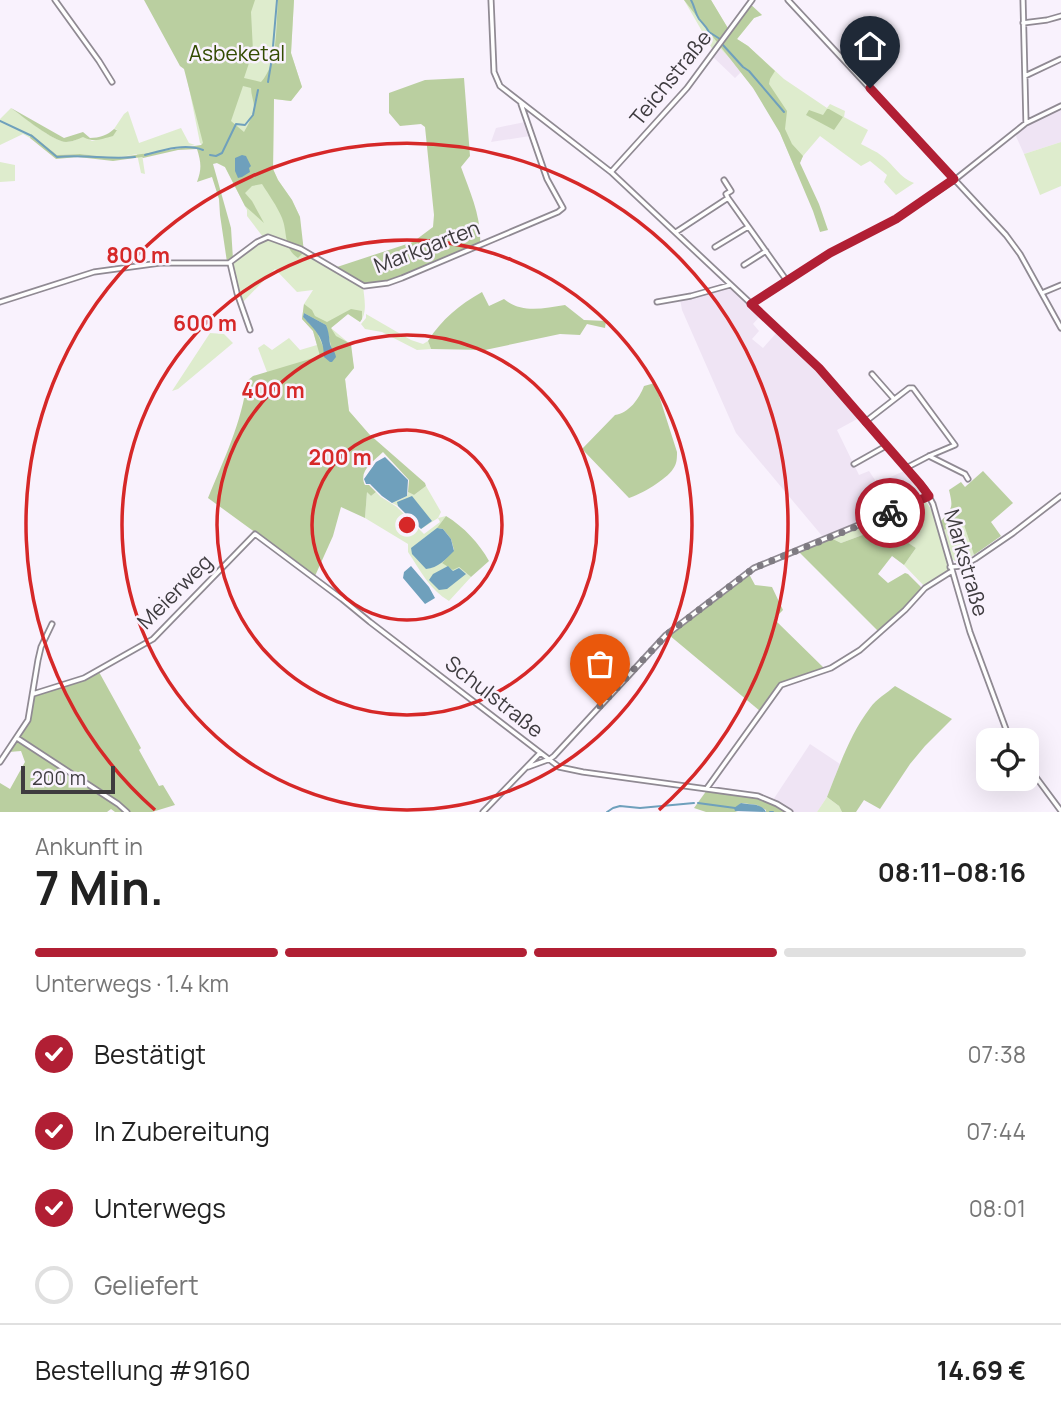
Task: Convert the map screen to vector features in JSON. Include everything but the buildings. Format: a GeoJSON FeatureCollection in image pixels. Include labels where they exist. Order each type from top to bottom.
{"type":"FeatureCollection","features":[{"type":"Feature","properties":{"kind":"street"},"geometry":{"type":"LineString","coordinates":[[55,0],[112,82]]}},
{"type":"Feature","properties":{"kind":"street","name":"Markstraße"},"geometry":{"type":"LineString","coordinates":[[491,0],[495,76],[500,86],[611,172],[819,368],[929,496],[970,632],[1006,728]]}},
{"type":"Feature","properties":{"kind":"street","name":"Teichstraße"},"geometry":{"type":"LineString","coordinates":[[611,172],[687,88],[752,0]]}},
{"type":"Feature","properties":{"kind":"street"},"geometry":{"type":"LineString","coordinates":[[788,0],[1014,246],[1061,328]]}},
{"type":"Feature","properties":{"kind":"street"},"geometry":{"type":"LineString","coordinates":[[1023,0],[1026,122]]}},
{"type":"Feature","properties":{"kind":"street"},"geometry":{"type":"LineString","coordinates":[[1023,23],[1061,16]]}},
{"type":"Feature","properties":{"kind":"street"},"geometry":{"type":"LineString","coordinates":[[1024,76],[1061,60]]}},
{"type":"Feature","properties":{"kind":"street","name":"Markgarten"},"geometry":{"type":"LineString","coordinates":[[231,262],[268,237],[301,249],[364,286],[375,285],[402,278],[558,212],[563,208],[547,179],[521,103]]}},
{"type":"Feature","properties":{"kind":"street"},"geometry":{"type":"LineString","coordinates":[[751,304],[830,253],[896,219],[954,179],[1026,122],[1061,106]]}},
{"type":"Feature","properties":{"kind":"street"},"geometry":{"type":"LineString","coordinates":[[724,180],[730,191],[726,194],[787,281]]}},
{"type":"Feature","properties":{"kind":"street"},"geometry":{"type":"LineString","coordinates":[[676,232],[729,198]]}},
{"type":"Feature","properties":{"kind":"street"},"geometry":{"type":"LineString","coordinates":[[715,247],[748,227]]}},
{"type":"Feature","properties":{"kind":"street"},"geometry":{"type":"LineString","coordinates":[[744,265],[766,251]]}},
{"type":"Feature","properties":{"kind":"street"},"geometry":{"type":"LineString","coordinates":[[0,302],[94,272],[155,263],[231,262],[237,293],[250,330]]}},
{"type":"Feature","properties":{"kind":"street"},"geometry":{"type":"LineString","coordinates":[[657,302],[730,285]]}},
{"type":"Feature","properties":{"kind":"street"},"geometry":{"type":"LineString","coordinates":[[1042,293],[1061,285]]}},
{"type":"Feature","properties":{"kind":"street"},"geometry":{"type":"LineString","coordinates":[[872,374],[894,399]]}},
{"type":"Feature","properties":{"kind":"street"},"geometry":{"type":"LineString","coordinates":[[866,422],[911,387],[954,446],[906,468]]}},
{"type":"Feature","properties":{"kind":"street"},"geometry":{"type":"LineString","coordinates":[[854,464],[886,446]]}},
{"type":"Feature","properties":{"kind":"street"},"geometry":{"type":"LineString","coordinates":[[929,456],[965,474],[968,480]]}},
{"type":"Feature","properties":{"kind":"street"},"geometry":{"type":"LineString","coordinates":[[528,767],[550,759],[666,635],[754,568],[929,496]]}},
{"type":"Feature","properties":{"kind":"street"},"geometry":{"type":"LineString","coordinates":[[707,788],[781,685],[831,668],[860,650],[905,610],[925,588],[951,569],[975,559],[1061,496]]}},
{"type":"Feature","properties":{"kind":"street","name":"Schulstraße"},"geometry":{"type":"LineString","coordinates":[[255,534],[559,767],[758,796],[790,812]]}},
{"type":"Feature","properties":{"kind":"street","name":"Meierweg"},"geometry":{"type":"LineString","coordinates":[[33,694],[85,678],[153,639],[255,534]]}},
{"type":"Feature","properties":{"kind":"street"},"geometry":{"type":"LineString","coordinates":[[0,762],[28,720],[41,647],[52,624]]}},
{"type":"Feature","properties":{"kind":"street"},"geometry":{"type":"LineString","coordinates":[[17,738],[127,812]]}},
{"type":"Feature","properties":{"kind":"street"},"geometry":{"type":"LineString","coordinates":[[483,812],[540,753]]}},
{"type":"Feature","properties":{"kind":"street"},"geometry":{"type":"LineString","coordinates":[[1039,781],[1061,811]]}},
{"type":"Feature","properties":{"kind":"shaded area"},"geometry":{"type":"Polygon","coordinates":[[[719,46],[741,72],[735,78],[712,56],[719,46]]]}},
{"type":"Feature","properties":{"kind":"shaded area"},"geometry":{"type":"Polygon","coordinates":[[[1061,109],[1061,142],[1024,154],[1015,134],[1026,125],[1061,109]]]}},
{"type":"Feature","properties":{"kind":"shaded area"},"geometry":{"type":"Polygon","coordinates":[[[525,122],[530,136],[491,142],[496,128],[525,122]]]}},
{"type":"Feature","properties":{"kind":"shaded area"},"geometry":{"type":"Polygon","coordinates":[[[727,287],[760,316],[753,324],[759,331],[752,339],[763,348],[778,331],[810,361],[859,418],[837,430],[859,475],[869,471],[877,483],[904,471],[915,482],[886,496],[894,509],[823,537],[736,433],[682,310],[680,299],[727,287]]]}},
{"type":"Feature","properties":{"kind":"shaded area"},"geometry":{"type":"Polygon","coordinates":[[[810,744],[840,764],[827,797],[817,812],[794,812],[773,800],[810,744]]]}},
{"type":"Feature","properties":{"kind":"green space"},"geometry":{"type":"Polygon","coordinates":[[[144,0],[255,0],[251,12],[253,51],[244,78],[261,82],[271,65],[278,0],[294,0],[291,53],[302,87],[291,101],[274,99],[273,169],[300,217],[304,252],[298,258],[290,250],[282,218],[262,184],[252,186],[245,193],[264,223],[245,206],[225,167],[217,163],[213,164],[231,228],[233,259],[227,262],[219,199],[212,177],[197,182],[200,166],[197,149],[113,161],[78,157],[56,159],[30,138],[31,134],[57,155],[80,154],[115,158],[201,145],[203,143],[184,69],[144,0]],[[243,86],[231,121],[244,132],[254,107],[251,88],[243,86]]]}},
{"type":"Feature","properties":{"kind":"green space","name":"Asbeketal"},"geometry":{"type":"Polygon","coordinates":[[[145,0],[294,0],[291,53],[302,87],[291,101],[274,99],[273,169],[300,217],[301,249],[337,267],[363,285],[365,309],[360,322],[348,314],[331,328],[350,344],[354,368],[345,379],[349,411],[385,449],[266,374],[258,348],[264,344],[272,350],[289,338],[300,350],[317,345],[313,331],[302,319],[304,304],[313,290],[297,292],[275,269],[242,303],[232,262],[263,237],[247,216],[247,210],[225,167],[217,163],[212,151],[200,143],[185,68],[145,0]]]}},
{"type":"Feature","properties":{"kind":"green space"},"geometry":{"type":"Polygon","coordinates":[[[684,0],[711,0],[729,30],[749,3],[762,15],[754,18],[737,39],[784,79],[827,108],[830,104],[845,111],[844,117],[868,130],[861,144],[880,154],[914,183],[896,195],[884,182],[887,175],[870,161],[861,166],[820,136],[803,156],[796,171],[775,116],[719,47],[714,52],[684,0]]]}},
{"type":"Feature","properties":{"kind":"green space"},"geometry":{"type":"Polygon","coordinates":[[[684,0],[711,0],[729,30],[749,3],[762,15],[754,18],[737,39],[775,71],[769,84],[787,111],[785,129],[792,144],[803,156],[800,163],[828,230],[820,232],[780,133],[753,88],[684,0]]]}},
{"type":"Feature","properties":{"kind":"green space"},"geometry":{"type":"Polygon","coordinates":[[[464,78],[470,156],[461,167],[477,215],[480,245],[389,284],[365,286],[337,267],[413,242],[433,227],[425,127],[421,124],[400,126],[389,113],[389,93],[425,80],[464,78]]]}},
{"type":"Feature","properties":{"kind":"green space"},"geometry":{"type":"Polygon","coordinates":[[[11,108],[60,141],[72,141],[83,136],[92,141],[113,135],[117,129],[114,129],[128,111],[139,143],[181,128],[189,143],[195,145],[142,154],[145,174],[141,173],[137,154],[115,158],[80,154],[57,155],[32,135],[30,138],[23,134],[0,145],[0,119],[11,108]]]}},
{"type":"Feature","properties":{"kind":"green space"},"geometry":{"type":"Polygon","coordinates":[[[11,108],[64,138],[83,132],[90,138],[97,137],[117,130],[113,136],[101,139],[91,140],[83,137],[73,141],[61,141],[11,108]]]}},
{"type":"Feature","properties":{"kind":"green space"},"geometry":{"type":"Polygon","coordinates":[[[827,109],[843,117],[834,130],[806,115],[809,110],[823,115],[827,109]]]}},
{"type":"Feature","properties":{"kind":"green space"},"geometry":{"type":"Polygon","coordinates":[[[1061,142],[1061,186],[1040,195],[1024,154],[1061,142]]]}},
{"type":"Feature","properties":{"kind":"green space"},"geometry":{"type":"Polygon","coordinates":[[[0,162],[15,165],[15,181],[0,182],[0,162]]]}},
{"type":"Feature","properties":{"kind":"green space"},"geometry":{"type":"Polygon","coordinates":[[[482,292],[489,306],[504,299],[518,307],[526,308],[565,305],[584,320],[606,321],[605,328],[587,324],[580,335],[560,334],[485,350],[431,349],[428,341],[445,319],[482,292]]]}},
{"type":"Feature","properties":{"kind":"green space"},"geometry":{"type":"Polygon","coordinates":[[[304,304],[315,316],[327,322],[351,309],[362,311],[360,322],[348,314],[331,328],[336,336],[351,344],[354,368],[345,379],[349,411],[369,434],[426,486],[414,495],[408,492],[409,480],[383,452],[363,475],[365,485],[369,485],[376,492],[371,496],[367,492],[365,518],[341,507],[333,536],[315,576],[208,498],[237,426],[247,381],[253,376],[320,356],[313,331],[302,319],[304,304]],[[304,313],[303,317],[316,330],[324,349],[332,350],[326,325],[304,313]]]}},
{"type":"Feature","properties":{"kind":"green space"},"geometry":{"type":"Polygon","coordinates":[[[366,314],[411,340],[423,344],[428,341],[431,349],[417,350],[382,332],[365,329],[361,324],[366,314]]]}},
{"type":"Feature","properties":{"kind":"green space"},"geometry":{"type":"Polygon","coordinates":[[[210,333],[224,334],[233,343],[178,389],[172,391],[210,333]]]}},
{"type":"Feature","properties":{"kind":"green space"},"geometry":{"type":"Polygon","coordinates":[[[655,383],[677,452],[676,463],[670,473],[659,482],[629,498],[582,449],[615,415],[633,405],[644,386],[655,383]]]}},
{"type":"Feature","properties":{"kind":"green space"},"geometry":{"type":"Polygon","coordinates":[[[983,471],[1013,503],[991,522],[1001,536],[974,555],[963,522],[944,530],[941,521],[951,507],[949,490],[961,482],[965,487],[983,471]]]}},
{"type":"Feature","properties":{"kind":"green space"},"geometry":{"type":"Polygon","coordinates":[[[426,486],[441,512],[438,518],[421,529],[392,503],[407,496],[408,492],[414,495],[426,486]]]}},
{"type":"Feature","properties":{"kind":"green space"},"geometry":{"type":"Polygon","coordinates":[[[367,491],[371,496],[376,492],[397,507],[424,534],[440,522],[438,518],[446,516],[438,527],[454,551],[442,563],[459,567],[471,577],[449,601],[426,579],[408,552],[408,544],[365,518],[367,491]]]}},
{"type":"Feature","properties":{"kind":"green space"},"geometry":{"type":"Polygon","coordinates":[[[925,501],[943,543],[949,572],[925,587],[904,565],[916,548],[884,527],[841,543],[831,538],[925,501]]]}},
{"type":"Feature","properties":{"kind":"green space"},"geometry":{"type":"Polygon","coordinates":[[[446,516],[471,536],[489,561],[471,577],[459,567],[453,570],[442,563],[454,550],[451,539],[443,529],[437,528],[446,516]]]}},
{"type":"Feature","properties":{"kind":"green space"},"geometry":{"type":"Polygon","coordinates":[[[963,521],[974,555],[959,561],[951,557],[944,530],[963,521]]]}},
{"type":"Feature","properties":{"kind":"green space"},"geometry":{"type":"Polygon","coordinates":[[[884,527],[916,548],[904,565],[892,556],[878,574],[888,583],[905,573],[908,574],[923,589],[879,632],[799,552],[831,538],[841,543],[884,527]]]}},
{"type":"Feature","properties":{"kind":"green space"},"geometry":{"type":"Polygon","coordinates":[[[749,574],[755,585],[772,587],[783,610],[774,619],[825,669],[781,683],[760,711],[669,635],[749,574]]]}},
{"type":"Feature","properties":{"kind":"green space"},"geometry":{"type":"Polygon","coordinates":[[[99,672],[159,786],[163,785],[175,805],[152,812],[115,812],[111,809],[107,812],[0,812],[0,783],[10,789],[25,762],[21,751],[9,752],[29,722],[32,697],[99,672]]]}},
{"type":"Feature","properties":{"kind":"green space"},"geometry":{"type":"Polygon","coordinates":[[[895,686],[952,719],[910,764],[880,809],[864,800],[856,812],[842,812],[839,806],[827,797],[841,763],[870,708],[895,686]]]}},
{"type":"Feature","properties":{"kind":"green space"},"geometry":{"type":"Polygon","coordinates":[[[707,790],[758,799],[786,812],[766,812],[757,805],[741,803],[735,811],[738,812],[706,812],[694,808],[707,790]]]}},
{"type":"Feature","properties":{"kind":"green space"},"geometry":{"type":"Polygon","coordinates":[[[827,797],[839,806],[842,812],[817,812],[827,797]]]}},
{"type":"Feature","properties":{"kind":"water"},"geometry":{"type":"Polygon","coordinates":[[[246,156],[251,166],[250,172],[238,178],[235,158],[246,156]]]}},
{"type":"Feature","properties":{"kind":"water"},"geometry":{"type":"Polygon","coordinates":[[[304,313],[326,325],[336,357],[332,362],[324,357],[321,339],[303,317],[304,313]]]}},
{"type":"Feature","properties":{"kind":"water"},"geometry":{"type":"Polygon","coordinates":[[[385,457],[408,480],[407,496],[392,503],[370,484],[366,484],[364,479],[376,462],[385,457]]]}},
{"type":"Feature","properties":{"kind":"water"},"geometry":{"type":"Polygon","coordinates":[[[412,496],[432,521],[421,529],[398,506],[397,502],[412,496]]]}},
{"type":"Feature","properties":{"kind":"water"},"geometry":{"type":"Polygon","coordinates":[[[437,528],[443,529],[451,539],[454,551],[438,565],[426,569],[412,554],[411,548],[437,528]]]}},
{"type":"Feature","properties":{"kind":"water"},"geometry":{"type":"Polygon","coordinates":[[[411,566],[435,598],[425,604],[403,578],[404,572],[411,566]]]}},
{"type":"Feature","properties":{"kind":"water"},"geometry":{"type":"Polygon","coordinates":[[[448,566],[453,571],[459,568],[466,574],[447,589],[439,590],[429,580],[433,574],[448,566]]]}},
{"type":"Feature","properties":{"kind":"water"},"geometry":{"type":"Polygon","coordinates":[[[741,803],[759,806],[766,812],[735,811],[734,808],[741,803]]]}},
{"type":"Feature","properties":{"kind":"waterway"},"geometry":{"type":"LineString","coordinates":[[268,82],[277,0]]}},
{"type":"Feature","properties":{"kind":"waterway"},"geometry":{"type":"LineString","coordinates":[[691,0],[699,19],[709,32],[720,39]]}},
{"type":"Feature","properties":{"kind":"waterway"},"geometry":{"type":"LineString","coordinates":[[723,45],[784,112]]}},
{"type":"Feature","properties":{"kind":"waterway"},"geometry":{"type":"LineString","coordinates":[[210,155],[222,153],[236,124],[245,125],[253,115],[258,90]]}},
{"type":"Feature","properties":{"kind":"waterway"},"geometry":{"type":"LineString","coordinates":[[0,121],[32,136],[57,157],[135,157]]}},
{"type":"Feature","properties":{"kind":"waterway"},"geometry":{"type":"LineString","coordinates":[[145,155],[181,147],[203,150]]}},
{"type":"Feature","properties":{"kind":"waterway"},"geometry":{"type":"LineString","coordinates":[[607,812],[620,806],[640,808],[694,803]]}},
{"type":"Feature","properties":{"kind":"waterway"},"geometry":{"type":"LineString","coordinates":[[698,803],[735,808]]}},
{"type":"Feature","properties":{"kind":"way so far"},"geometry":{"type":"LineString","coordinates":[[600,706],[666,635],[754,568],[890,513]]}},
{"type":"Feature","properties":{"kind":"route"},"geometry":{"type":"LineString","coordinates":[[870,88],[954,179],[896,219],[830,253],[751,304],[819,368],[929,496],[890,513]]}}]}
